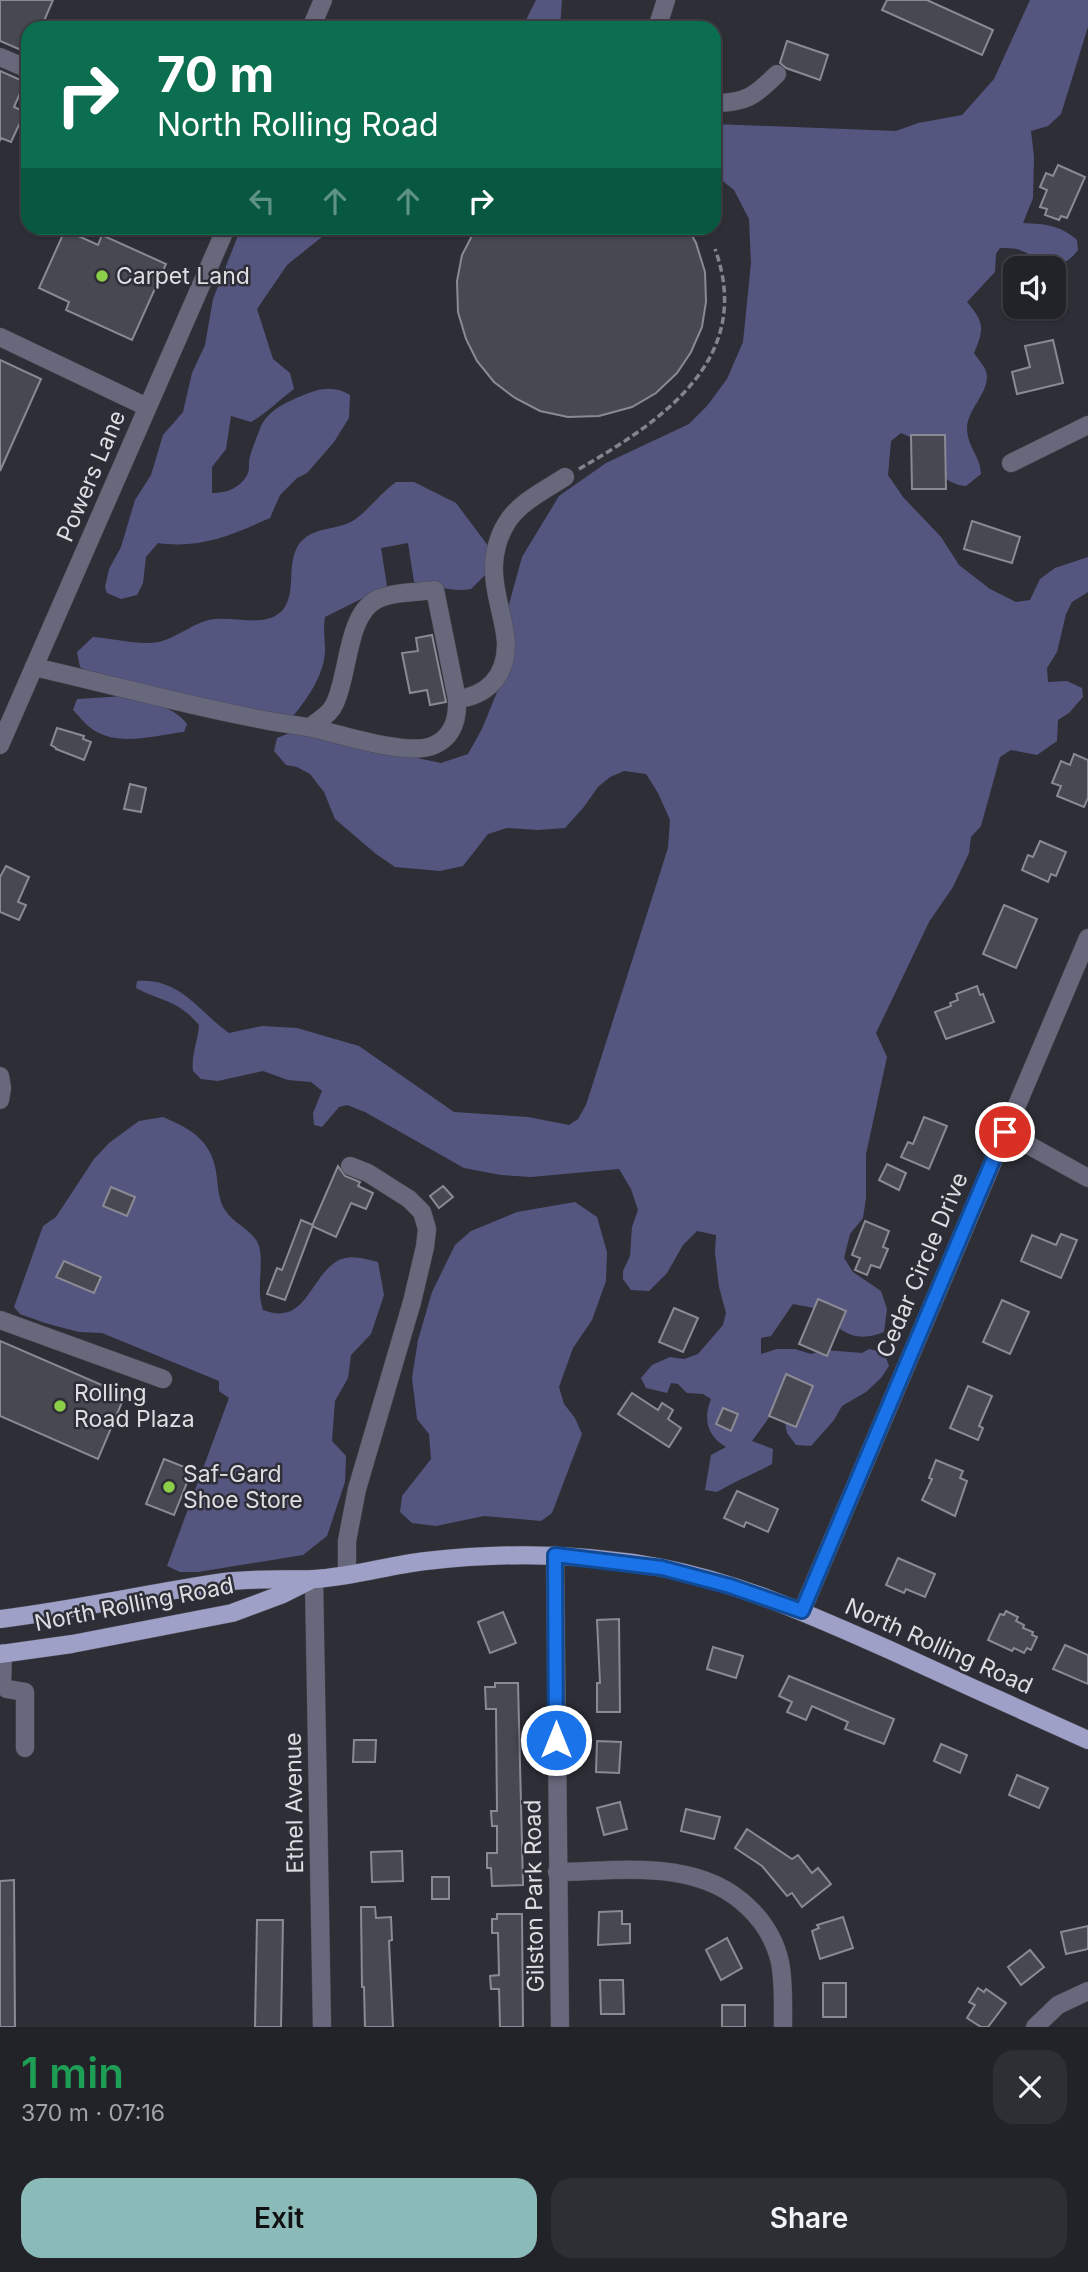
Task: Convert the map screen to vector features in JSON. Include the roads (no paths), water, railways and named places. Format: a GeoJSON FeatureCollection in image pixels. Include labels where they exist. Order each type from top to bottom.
{"type":"FeatureCollection","features":[{"type":"Feature","properties":{"kind":"main road","name":"North Rolling Road"},"geometry":{"type":"LineString","coordinates":[[0,1619],[67,1611],[226,1582],[280,1578],[314,1579],[386,1566],[441,1560],[555,1555],[662,1568],[741,1589],[802,1611],[1088,1740]]}},
{"type":"Feature","properties":{"kind":"main road","name":"North Rolling Road"},"geometry":{"type":"LineString","coordinates":[[1,1654],[72,1644],[232,1613],[314,1579]]}},
{"type":"Feature","properties":{"kind":"street"},"geometry":{"type":"LineString","coordinates":[[314,21],[323,0]]}},
{"type":"Feature","properties":{"kind":"street"},"geometry":{"type":"LineString","coordinates":[[659,21],[666,0]]}},
{"type":"Feature","properties":{"kind":"street"},"geometry":{"type":"LineString","coordinates":[[0,57],[21,66]]}},
{"type":"Feature","properties":{"kind":"street"},"geometry":{"type":"LineString","coordinates":[[721,102],[746,100],[756,95],[777,74]]}},
{"type":"Feature","properties":{"kind":"street","name":"Powers Lane"},"geometry":{"type":"LineString","coordinates":[[0,745],[223,235]]}},
{"type":"Feature","properties":{"kind":"street"},"geometry":{"type":"LineString","coordinates":[[0,337],[148,407]]}},
{"type":"Feature","properties":{"kind":"street"},"geometry":{"type":"LineString","coordinates":[[1011,463],[1088,425]]}},
{"type":"Feature","properties":{"kind":"street"},"geometry":{"type":"LineString","coordinates":[[457,699],[472,698],[489,688],[499,675],[505,659],[506,644],[495,590],[494,568],[497,547],[506,523],[524,504],[565,477]]}},
{"type":"Feature","properties":{"kind":"street"},"geometry":{"type":"LineString","coordinates":[[34,667],[258,719],[310,727],[392,746],[421,749],[433,746],[451,732],[458,717],[457,699],[435,590],[387,596],[370,604],[356,627],[340,694],[333,709],[310,727]]}},
{"type":"Feature","properties":{"kind":"street","name":"Cedar Circle Drive"},"geometry":{"type":"LineString","coordinates":[[802,1611],[1088,938]]}},
{"type":"Feature","properties":{"kind":"street"},"geometry":{"type":"LineString","coordinates":[[0,1076],[0,1100]]}},
{"type":"Feature","properties":{"kind":"street"},"geometry":{"type":"LineString","coordinates":[[1005,1132],[1088,1178]]}},
{"type":"Feature","properties":{"kind":"street"},"geometry":{"type":"LineString","coordinates":[[347,1574],[347,1541],[357,1489],[405,1328],[427,1229],[422,1212],[409,1199],[368,1173],[350,1166]]}},
{"type":"Feature","properties":{"kind":"street"},"geometry":{"type":"LineString","coordinates":[[0,1320],[163,1379]]}},
{"type":"Feature","properties":{"kind":"street","name":"Gilston Park Road"},"geometry":{"type":"LineString","coordinates":[[555,1555],[560,2027]]}},
{"type":"Feature","properties":{"kind":"street","name":"Ethel Avenue"},"geometry":{"type":"LineString","coordinates":[[314,1579],[322,2027]]}},
{"type":"Feature","properties":{"kind":"street"},"geometry":{"type":"LineString","coordinates":[[1,1654],[2,1685],[7,1689],[25,1692],[25,1748]]}},
{"type":"Feature","properties":{"kind":"street"},"geometry":{"type":"LineString","coordinates":[[557,1872],[679,1872],[701,1877],[741,1899],[771,1935],[779,1962],[783,1991],[783,2027]]}},
{"type":"Feature","properties":{"kind":"street"},"geometry":{"type":"LineString","coordinates":[[1035,2027],[1058,2005],[1088,1991]]}},
{"type":"Feature","properties":{"kind":"place","name":"Carpet Land"},"geometry":{"type":"Point","coordinates":[102,276]}},
{"type":"Feature","properties":{"kind":"place","name":"Rolling Road Plaza"},"geometry":{"type":"Point","coordinates":[60,1406]}},
{"type":"Feature","properties":{"kind":"place","name":"Saf-Gard Shoe Store"},"geometry":{"type":"Point","coordinates":[169,1487]}}]}
